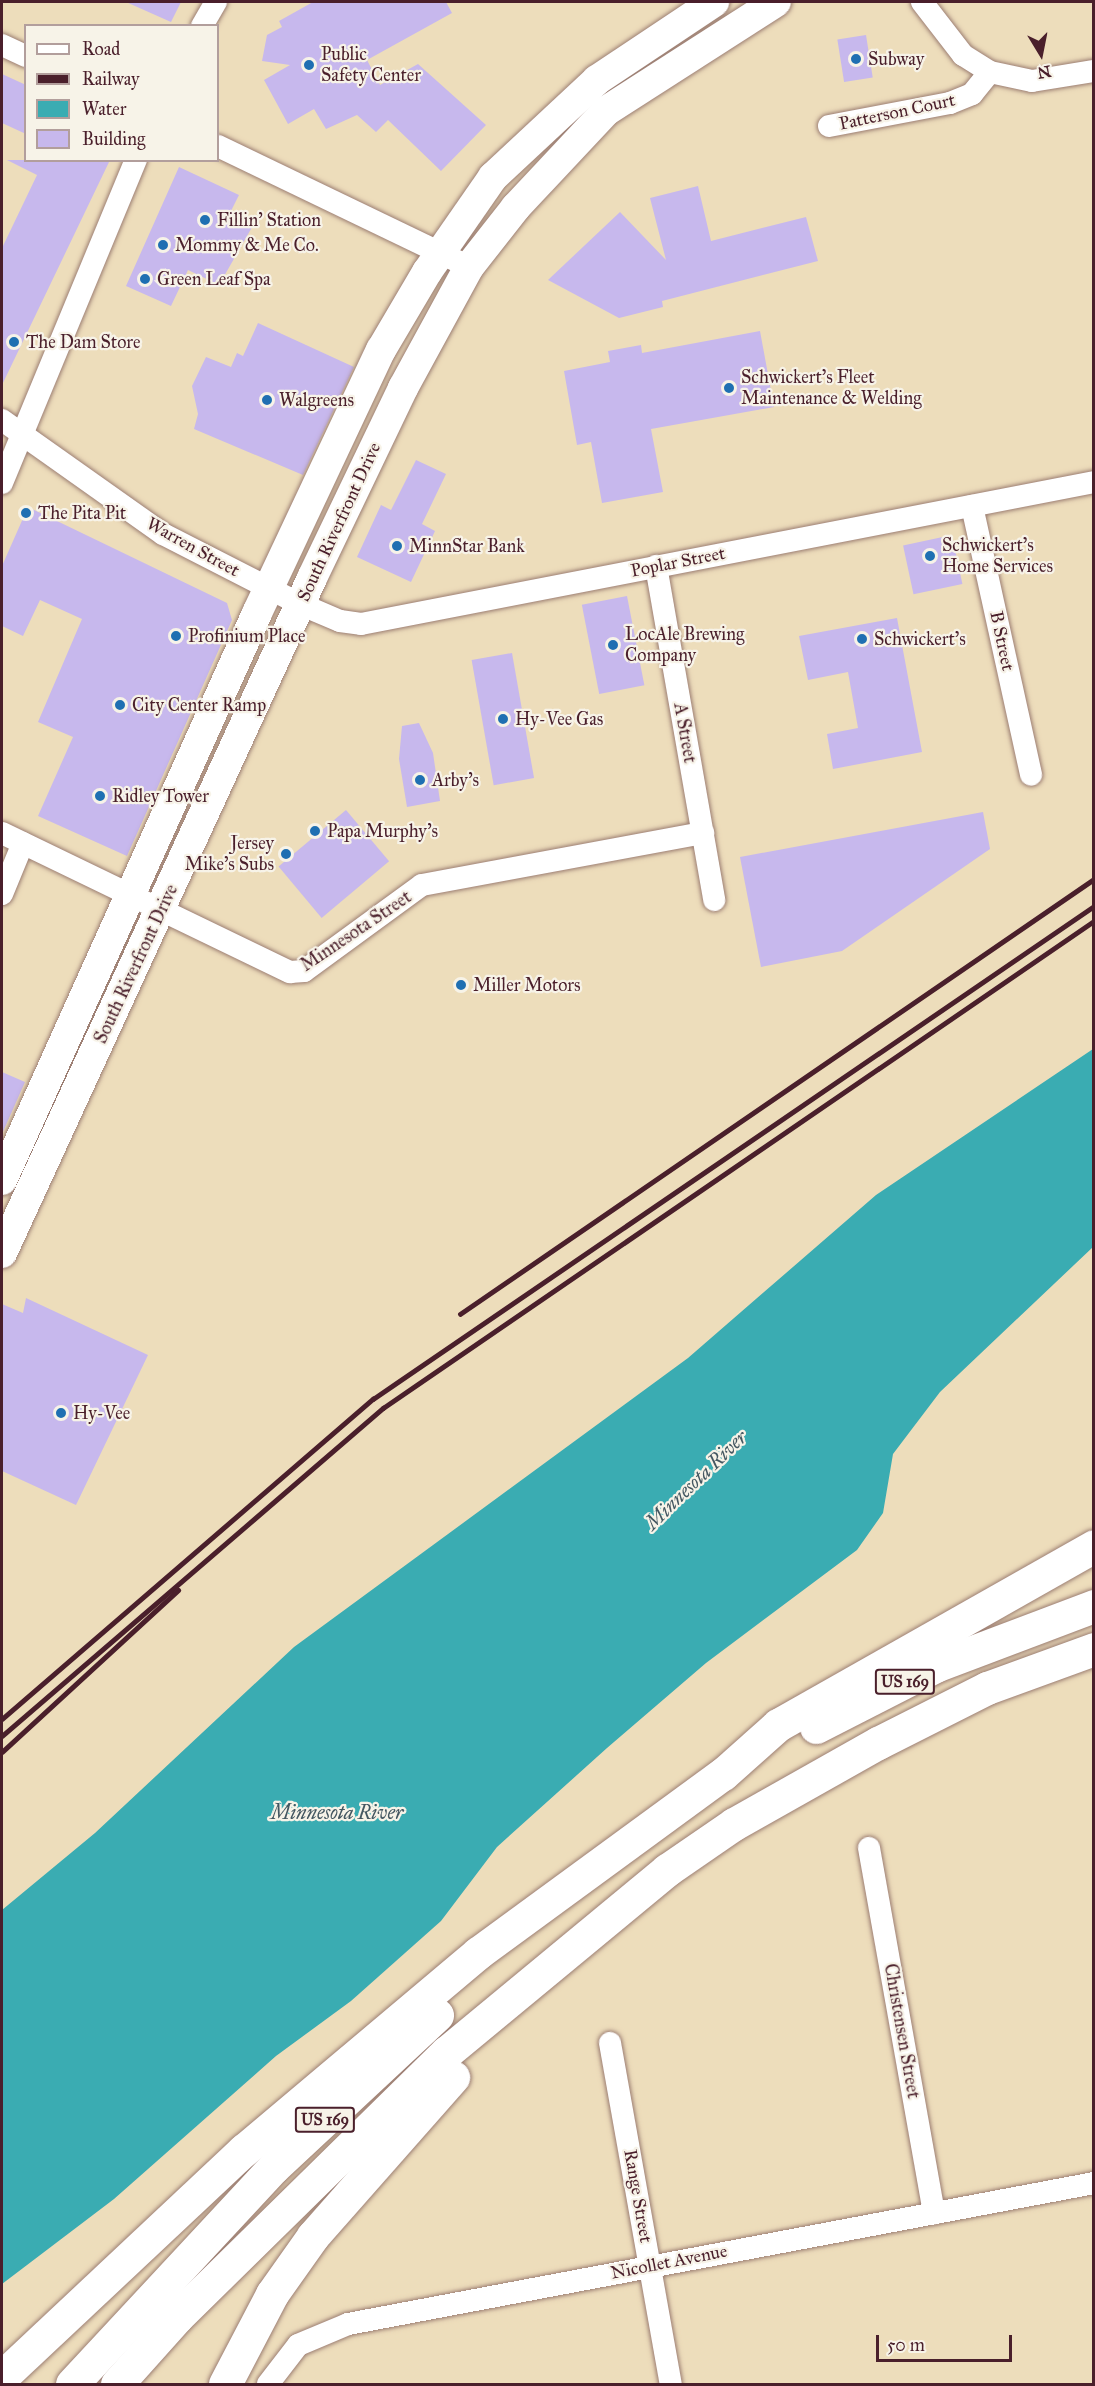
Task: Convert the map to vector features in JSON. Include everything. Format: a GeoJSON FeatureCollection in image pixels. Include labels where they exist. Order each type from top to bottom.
{"type":"FeatureCollection","features":[{"type":"Feature","properties":{"kind":"highway"},"geometry":{"type":"LineString","coordinates":[[723,1774],[778,1725],[1094,1546]]}},
{"type":"Feature","properties":{"kind":"highway","name":"US 169"},"geometry":{"type":"LineString","coordinates":[[72,2385],[274,2167],[593,1872],[723,1774],[935,1666],[1094,1606]]}},
{"type":"Feature","properties":{"kind":"highway","name":"US 169"},"geometry":{"type":"LineString","coordinates":[[117,2385],[177,2317],[422,2077],[538,1973],[734,1824],[878,1743],[987,1688],[1094,1649]]}},
{"type":"Feature","properties":{"kind":"highway"},"geometry":{"type":"LineString","coordinates":[[878,1743],[1018,1692],[1094,1673]]}},
{"type":"Feature","properties":{"kind":"highway"},"geometry":{"type":"LineString","coordinates":[[2,2377],[244,2150],[478,1953],[593,1872]]}},
{"type":"Feature","properties":{"kind":"highway"},"geometry":{"type":"LineString","coordinates":[[225,2385],[272,2294],[313,2236],[538,1973]]}},
{"type":"Feature","properties":{"kind":"main road","name":"South Riverfront Drive"},"geometry":{"type":"LineString","coordinates":[[2,1180],[129,894],[381,350],[440,253],[492,177],[588,88],[714,2]]}},
{"type":"Feature","properties":{"kind":"main road","name":"South Riverfront Drive"},"geometry":{"type":"LineString","coordinates":[[2,1253],[162,910],[300,604],[403,388],[469,267],[516,207],[606,111],[776,2]]}},
{"type":"Feature","properties":{"kind":"street"},"geometry":{"type":"LineString","coordinates":[[203,24],[216,2]]}},
{"type":"Feature","properties":{"kind":"street"},"geometry":{"type":"LineString","coordinates":[[922,2],[963,55],[990,72],[1032,81],[1094,71]]}},
{"type":"Feature","properties":{"kind":"street"},"geometry":{"type":"LineString","coordinates":[[2,45],[24,55]]}},
{"type":"Feature","properties":{"kind":"street","name":"Patterson Court"},"geometry":{"type":"LineString","coordinates":[[829,126],[950,103],[972,94],[990,72]]}},
{"type":"Feature","properties":{"kind":"street"},"geometry":{"type":"LineString","coordinates":[[219,146],[469,267]]}},
{"type":"Feature","properties":{"kind":"street"},"geometry":{"type":"LineString","coordinates":[[2,483],[24,435],[135,162]]}},
{"type":"Feature","properties":{"kind":"street","name":"Warren Street"},"geometry":{"type":"LineString","coordinates":[[2,420],[163,534],[269,589]]}},
{"type":"Feature","properties":{"kind":"street","name":"Poplar Street"},"geometry":{"type":"LineString","coordinates":[[269,589],[340,621],[361,624],[1094,482]]}},
{"type":"Feature","properties":{"kind":"street","name":"B Street"},"geometry":{"type":"LineString","coordinates":[[972,506],[1031,775]]}},
{"type":"Feature","properties":{"kind":"street","name":"A Street"},"geometry":{"type":"LineString","coordinates":[[656,566],[714,900]]}},
{"type":"Feature","properties":{"kind":"street","name":"Minnesota Street"},"geometry":{"type":"LineString","coordinates":[[2,833],[290,972],[304,971],[422,885],[703,832]]}},
{"type":"Feature","properties":{"kind":"street"},"geometry":{"type":"LineString","coordinates":[[2,894],[23,843]]}},
{"type":"Feature","properties":{"kind":"street","name":"Christensen Street"},"geometry":{"type":"LineString","coordinates":[[869,1848],[934,2213]]}},
{"type":"Feature","properties":{"kind":"street","name":"Range Street"},"geometry":{"type":"LineString","coordinates":[[610,2043],[671,2385]]}},
{"type":"Feature","properties":{"kind":"street","name":"Nicollet Avenue"},"geometry":{"type":"LineString","coordinates":[[268,2385],[298,2345],[348,2324],[650,2265],[1094,2183]]}},
{"type":"Feature","properties":{"kind":"water","name":"Minnesota River"},"geometry":{"type":"Polygon","coordinates":[[[1093,1049],[1093,1247],[940,1392],[893,1454],[883,1513],[857,1550],[706,1663],[497,1847],[441,1921],[351,2001],[276,2056],[114,2199],[2,2284],[2,1910],[95,1833],[294,1647],[688,1358],[876,1195],[1093,1049]]]}},
{"type":"Feature","properties":{"kind":"building"},"geometry":{"type":"Polygon","coordinates":[[[126,2],[181,2],[171,22],[126,2]]]}},
{"type":"Feature","properties":{"kind":"building"},"geometry":{"type":"Polygon","coordinates":[[[313,2],[446,2],[452,13],[367,60],[380,85],[418,64],[486,125],[441,171],[388,120],[376,132],[357,115],[326,129],[314,109],[288,124],[264,80],[290,65],[262,61],[267,35],[282,27],[279,21],[313,2]]]}},
{"type":"Feature","properties":{"kind":"building","name":"Subway"},"geometry":{"type":"Polygon","coordinates":[[[866,35],[873,77],[844,82],[837,40],[866,35]]]}},
{"type":"Feature","properties":{"kind":"building"},"geometry":{"type":"Polygon","coordinates":[[[2,74],[24,84],[24,133],[2,123],[2,74]]]}},
{"type":"Feature","properties":{"kind":"building"},"geometry":{"type":"Polygon","coordinates":[[[7,160],[109,162],[2,385],[2,248],[37,175],[7,160]]]}},
{"type":"Feature","properties":{"kind":"building"},"geometry":{"type":"Polygon","coordinates":[[[179,167],[239,195],[231,211],[255,222],[219,285],[188,270],[171,306],[126,286],[179,167]]]}},
{"type":"Feature","properties":{"kind":"building"},"geometry":{"type":"Polygon","coordinates":[[[698,186],[711,241],[806,217],[818,261],[662,301],[663,307],[619,318],[548,280],[620,212],[666,260],[650,198],[698,186]]]}},
{"type":"Feature","properties":{"kind":"building","name":"Walgreens"},"geometry":{"type":"Polygon","coordinates":[[[258,323],[354,367],[303,475],[194,429],[198,414],[192,386],[206,357],[231,367],[237,353],[243,356],[258,323]]]}},
{"type":"Feature","properties":{"kind":"building"},"geometry":{"type":"Polygon","coordinates":[[[760,331],[774,407],[651,429],[663,492],[602,503],[591,442],[577,445],[564,371],[610,362],[608,351],[641,345],[642,353],[760,331]]]}},
{"type":"Feature","properties":{"kind":"building"},"geometry":{"type":"Polygon","coordinates":[[[416,460],[446,474],[422,524],[435,531],[411,582],[357,557],[381,505],[391,510],[416,460]]]}},
{"type":"Feature","properties":{"kind":"building"},"geometry":{"type":"Polygon","coordinates":[[[28,507],[227,603],[232,620],[127,856],[38,816],[73,737],[38,722],[82,619],[40,600],[23,636],[2,626],[2,566],[28,507]]]}},
{"type":"Feature","properties":{"kind":"building"},"geometry":{"type":"Polygon","coordinates":[[[952,535],[962,584],[913,594],[903,545],[952,535]]]}},
{"type":"Feature","properties":{"kind":"building","name":"LocAle Brewing Company"},"geometry":{"type":"Polygon","coordinates":[[[627,596],[644,685],[599,694],[582,605],[627,596]]]}},
{"type":"Feature","properties":{"kind":"building"},"geometry":{"type":"Polygon","coordinates":[[[897,618],[922,752],[833,769],[827,734],[858,728],[848,672],[808,680],[799,636],[897,618]]]}},
{"type":"Feature","properties":{"kind":"building","name":"Hy-Vee Gas"},"geometry":{"type":"Polygon","coordinates":[[[512,653],[534,778],[494,785],[472,660],[512,653]]]}},
{"type":"Feature","properties":{"kind":"building","name":"Arby's"},"geometry":{"type":"Polygon","coordinates":[[[419,723],[433,753],[440,801],[407,807],[399,759],[402,726],[419,723]]]}},
{"type":"Feature","properties":{"kind":"building"},"geometry":{"type":"Polygon","coordinates":[[[346,810],[389,861],[322,918],[279,867],[346,810]]]}},
{"type":"Feature","properties":{"kind":"building"},"geometry":{"type":"Polygon","coordinates":[[[983,812],[990,849],[842,951],[761,967],[740,857],[983,812]]]}},
{"type":"Feature","properties":{"kind":"building"},"geometry":{"type":"Polygon","coordinates":[[[2,1072],[25,1082],[2,1134],[2,1072]]]}},
{"type":"Feature","properties":{"kind":"building","name":"Hy-Vee"},"geometry":{"type":"Polygon","coordinates":[[[26,1298],[148,1355],[76,1505],[2,1471],[2,1304],[23,1313],[26,1298]]]}},
{"type":"Feature","properties":{"kind":"railway"},"geometry":{"type":"LineString","coordinates":[[460,1314],[1094,879]]}},
{"type":"Feature","properties":{"kind":"railway"},"geometry":{"type":"LineString","coordinates":[[2,1719],[373,1399],[1094,906]]}},
{"type":"Feature","properties":{"kind":"railway"},"geometry":{"type":"LineString","coordinates":[[2,1736],[383,1408],[1094,921]]}},
{"type":"Feature","properties":{"kind":"railway"},"geometry":{"type":"LineString","coordinates":[[2,1752],[178,1590]]}},
{"type":"Feature","properties":{"kind":"place","name":"Subway"},"geometry":{"type":"Point","coordinates":[856,59]}},
{"type":"Feature","properties":{"kind":"place","name":"Public Safety Center"},"geometry":{"type":"Point","coordinates":[309,65]}},
{"type":"Feature","properties":{"kind":"place","name":"Fillin' Station"},"geometry":{"type":"Point","coordinates":[205,220]}},
{"type":"Feature","properties":{"kind":"place","name":"Mommy & Me Co."},"geometry":{"type":"Point","coordinates":[163,245]}},
{"type":"Feature","properties":{"kind":"place","name":"Green Leaf Spa"},"geometry":{"type":"Point","coordinates":[145,279]}},
{"type":"Feature","properties":{"kind":"place","name":"The Dam Store"},"geometry":{"type":"Point","coordinates":[14,342]}},
{"type":"Feature","properties":{"kind":"place","name":"Schwickert's Fleet Maintenance & Welding"},"geometry":{"type":"Point","coordinates":[729,388]}},
{"type":"Feature","properties":{"kind":"place","name":"Walgreens"},"geometry":{"type":"Point","coordinates":[267,400]}},
{"type":"Feature","properties":{"kind":"place","name":"The Pita Pit"},"geometry":{"type":"Point","coordinates":[26,513]}},
{"type":"Feature","properties":{"kind":"place","name":"MinnStar Bank"},"geometry":{"type":"Point","coordinates":[397,546]}},
{"type":"Feature","properties":{"kind":"place","name":"Schwickert's Home Services"},"geometry":{"type":"Point","coordinates":[930,556]}},
{"type":"Feature","properties":{"kind":"place","name":"Profinium Place"},"geometry":{"type":"Point","coordinates":[176,636]}},
{"type":"Feature","properties":{"kind":"place","name":"Schwickert's"},"geometry":{"type":"Point","coordinates":[862,639]}},
{"type":"Feature","properties":{"kind":"place","name":"LocAle Brewing Company"},"geometry":{"type":"Point","coordinates":[613,645]}},
{"type":"Feature","properties":{"kind":"place","name":"City Center Ramp"},"geometry":{"type":"Point","coordinates":[120,705]}},
{"type":"Feature","properties":{"kind":"place","name":"Hy-Vee Gas"},"geometry":{"type":"Point","coordinates":[503,719]}},
{"type":"Feature","properties":{"kind":"place","name":"Arby's"},"geometry":{"type":"Point","coordinates":[420,780]}},
{"type":"Feature","properties":{"kind":"place","name":"Ridley Tower"},"geometry":{"type":"Point","coordinates":[100,796]}},
{"type":"Feature","properties":{"kind":"place","name":"Papa Murphy's"},"geometry":{"type":"Point","coordinates":[315,831]}},
{"type":"Feature","properties":{"kind":"place","name":"Jersey Mike's Subs"},"geometry":{"type":"Point","coordinates":[286,854]}},
{"type":"Feature","properties":{"kind":"place","name":"Miller Motors"},"geometry":{"type":"Point","coordinates":[461,985]}},
{"type":"Feature","properties":{"kind":"place","name":"Hy-Vee"},"geometry":{"type":"Point","coordinates":[61,1413]}}]}
